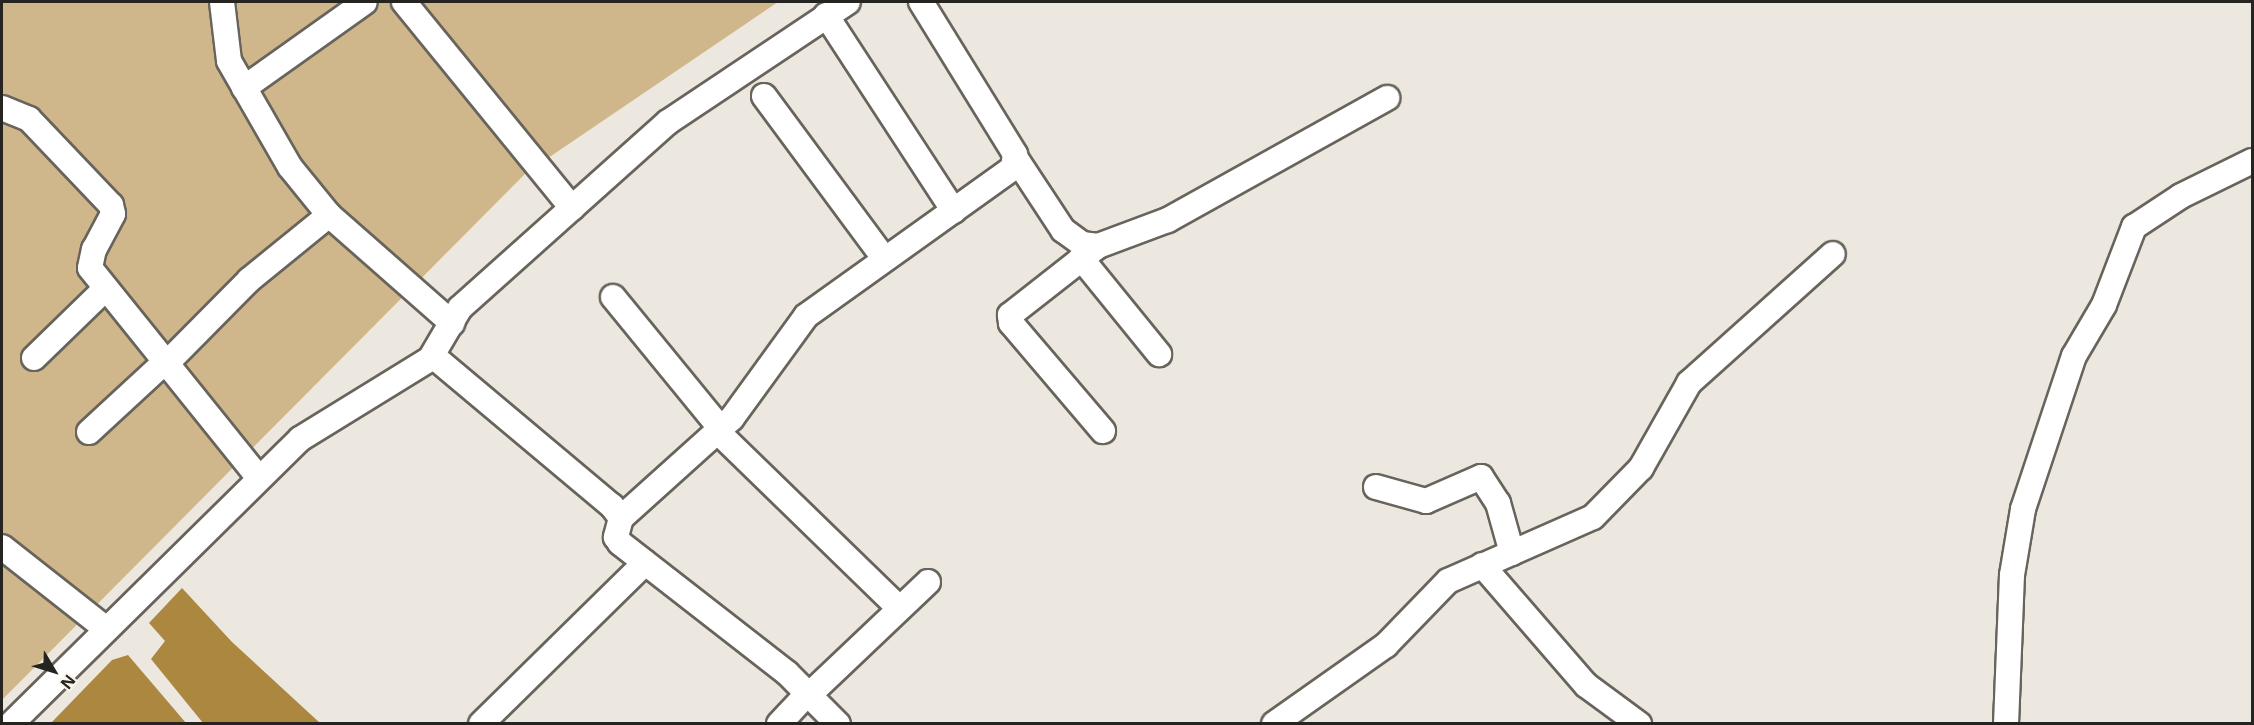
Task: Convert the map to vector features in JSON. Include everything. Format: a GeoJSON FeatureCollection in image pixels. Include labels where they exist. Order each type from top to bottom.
{"type":"FeatureCollection","features":[{"type":"Feature","properties":{"kind":"street"},"geometry":{"type":"LineString","coordinates":[[222,2],[229,61],[290,167],[329,215],[452,323]]}},
{"type":"Feature","properties":{"kind":"street"},"geometry":{"type":"LineString","coordinates":[[244,88],[365,2]]}},
{"type":"Feature","properties":{"kind":"street"},"geometry":{"type":"LineString","coordinates":[[404,2],[572,208]]}},
{"type":"Feature","properties":{"kind":"street"},"geometry":{"type":"LineString","coordinates":[[11,723],[257,476],[300,439],[433,356],[460,308],[669,122],[826,15],[849,2]]}},
{"type":"Feature","properties":{"kind":"street"},"geometry":{"type":"LineString","coordinates":[[921,2],[1017,160],[1063,230],[1090,252],[1159,354]]}},
{"type":"Feature","properties":{"kind":"street"},"geometry":{"type":"LineString","coordinates":[[826,15],[954,211]]}},
{"type":"Feature","properties":{"kind":"street"},"geometry":{"type":"LineString","coordinates":[[764,96],[884,258]]}},
{"type":"Feature","properties":{"kind":"street"},"geometry":{"type":"LineString","coordinates":[[1103,431],[1011,323],[1014,309],[1090,252],[1168,220],[1387,98]]}},
{"type":"Feature","properties":{"kind":"street"},"geometry":{"type":"LineString","coordinates":[[2,108],[29,118],[111,205],[113,214],[89,261],[106,288],[257,476]]}},
{"type":"Feature","properties":{"kind":"street"},"geometry":{"type":"LineString","coordinates":[[619,527],[719,431],[806,316],[884,258],[1007,176],[1017,160]]}},
{"type":"Feature","properties":{"kind":"street"},"geometry":{"type":"LineString","coordinates":[[2006,723],[2012,574],[2023,509],[2074,356],[2104,305],[2134,227],[2181,196],[2253,161]]}},
{"type":"Feature","properties":{"kind":"street"},"geometry":{"type":"LineString","coordinates":[[89,432],[167,362],[249,280],[329,215]]}},
{"type":"Feature","properties":{"kind":"street"},"geometry":{"type":"LineString","coordinates":[[1274,723],[1386,645],[1449,581],[1482,565],[1581,525],[1606,505],[1641,468],[1689,383],[1833,254]]}},
{"type":"Feature","properties":{"kind":"street"},"geometry":{"type":"LineString","coordinates":[[34,358],[106,288]]}},
{"type":"Feature","properties":{"kind":"street"},"geometry":{"type":"LineString","coordinates":[[613,297],[719,431],[899,609]]}},
{"type":"Feature","properties":{"kind":"street"},"geometry":{"type":"LineString","coordinates":[[433,356],[619,527],[645,563],[814,688],[838,723]]}},
{"type":"Feature","properties":{"kind":"street"},"geometry":{"type":"LineString","coordinates":[[1376,487],[1426,501],[1481,477],[1498,503],[1512,553]]}},
{"type":"Feature","properties":{"kind":"street"},"geometry":{"type":"LineString","coordinates":[[2,548],[105,628]]}},
{"type":"Feature","properties":{"kind":"street"},"geometry":{"type":"LineString","coordinates":[[481,723],[645,563]]}},
{"type":"Feature","properties":{"kind":"street"},"geometry":{"type":"LineString","coordinates":[[1482,565],[1586,685],[1639,723]]}},
{"type":"Feature","properties":{"kind":"street"},"geometry":{"type":"LineString","coordinates":[[778,723],[928,582]]}},
{"type":"Feature","properties":{"kind":"shaded area"},"geometry":{"type":"Polygon","coordinates":[[[2,2],[778,2],[526,173],[2,700],[2,2]]]}},
{"type":"Feature","properties":{"kind":"shaded area"},"geometry":{"type":"Polygon","coordinates":[[[182,588],[232,642],[320,723],[203,723],[151,659],[165,641],[149,623],[182,588]]]}},
{"type":"Feature","properties":{"kind":"shaded area"},"geometry":{"type":"Polygon","coordinates":[[[128,655],[186,723],[51,723],[112,660],[128,655]]]}}]}
